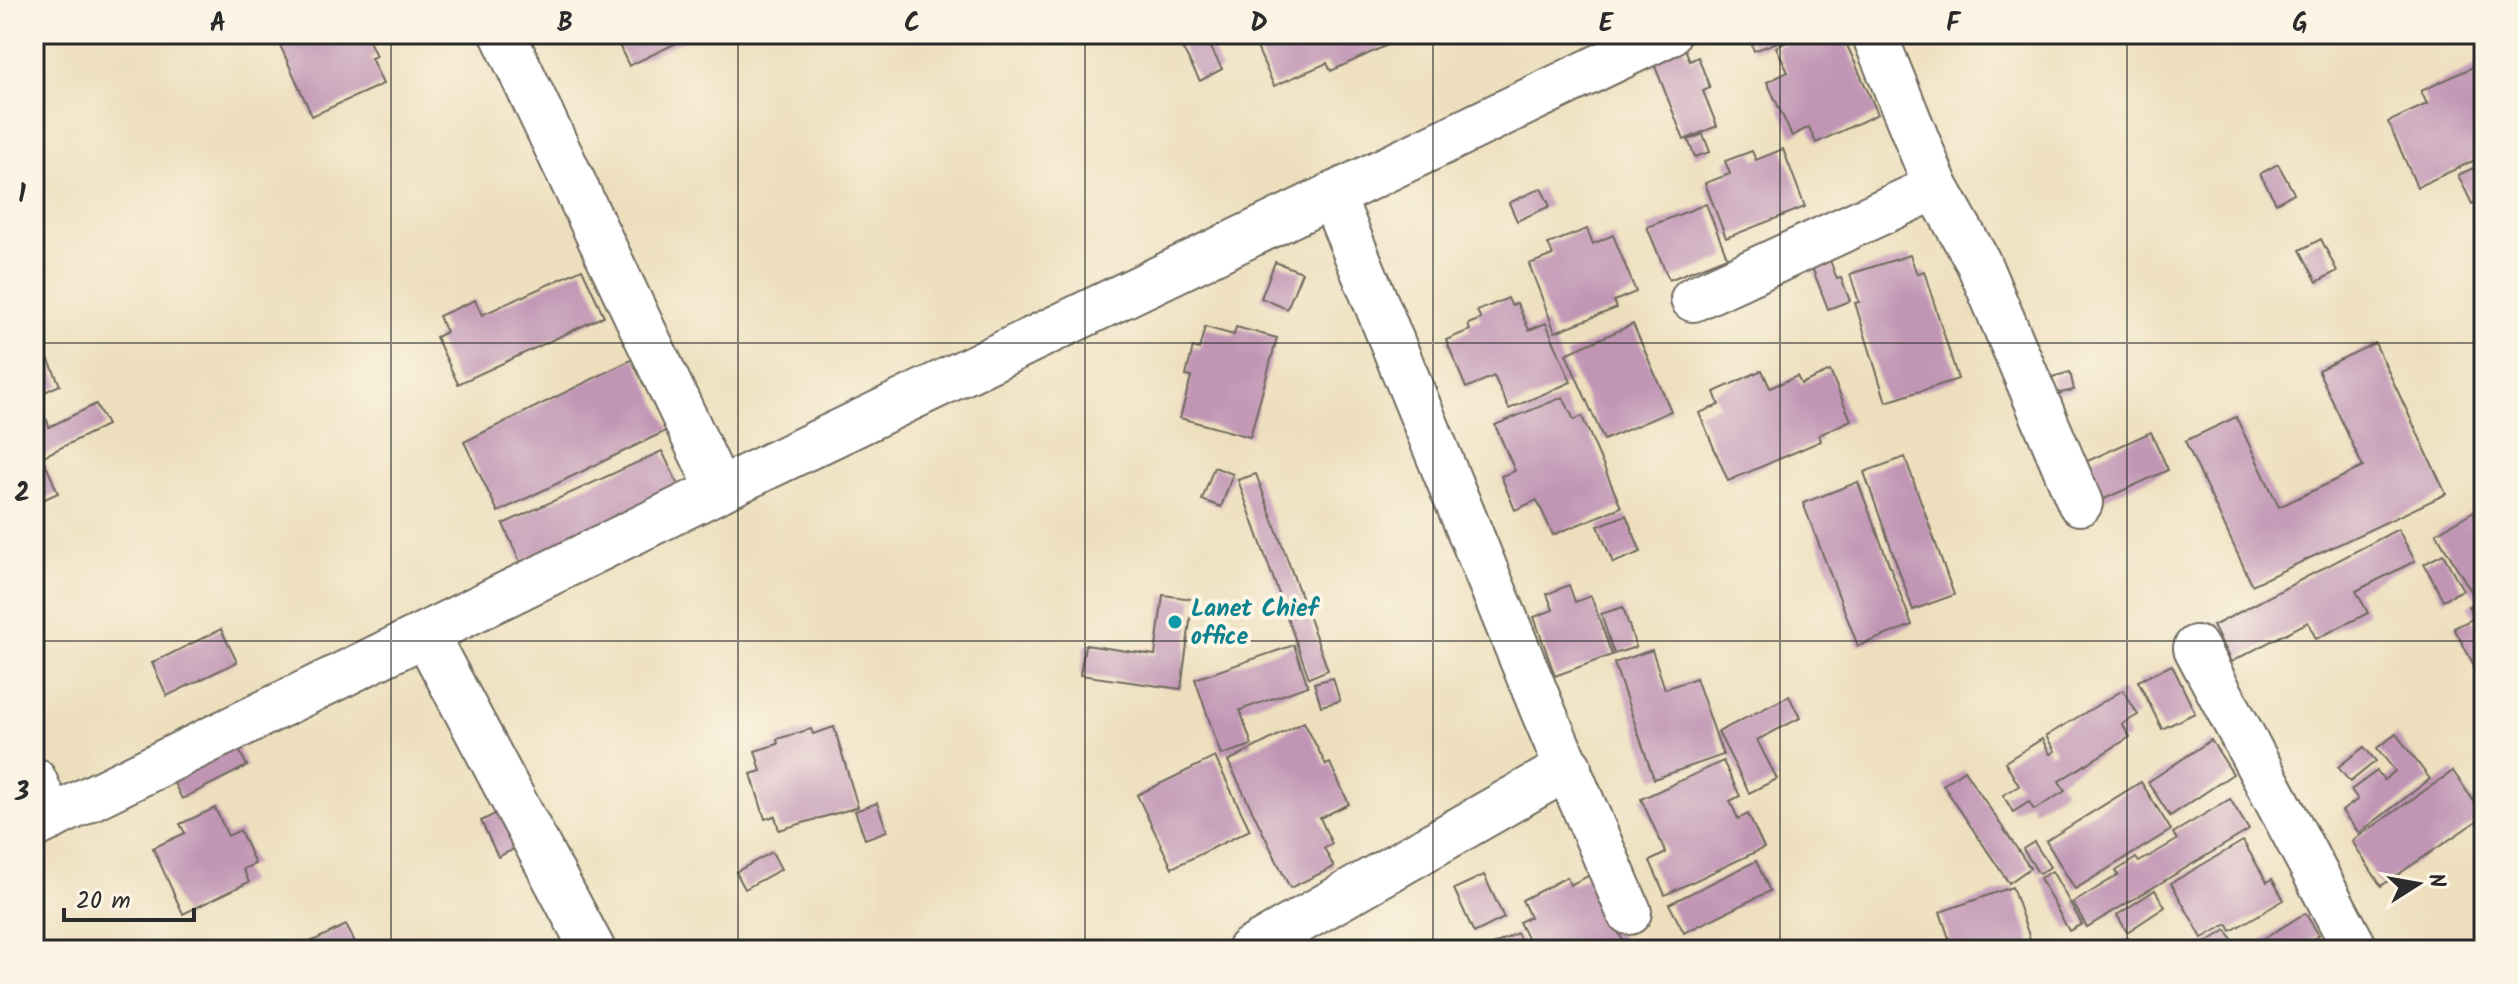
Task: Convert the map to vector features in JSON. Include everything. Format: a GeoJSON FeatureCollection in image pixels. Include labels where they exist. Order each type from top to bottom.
{"type":"FeatureCollection","features":[{"type":"Feature","properties":{"kind":"street"},"geometry":{"type":"LineString","coordinates":[[503,34],[719,490]]}},
{"type":"Feature","properties":{"kind":"street"},"geometry":{"type":"LineString","coordinates":[[40,808],[426,635],[719,490],[1668,34]]}},
{"type":"Feature","properties":{"kind":"street"},"geometry":{"type":"LineString","coordinates":[[1874,34],[1936,187],[1978,262],[2080,503]]}},
{"type":"Feature","properties":{"kind":"street"},"geometry":{"type":"LineString","coordinates":[[1693,299],[1936,187]]}},
{"type":"Feature","properties":{"kind":"street"},"geometry":{"type":"LineString","coordinates":[[1332,195],[1543,711],[1629,912]]}},
{"type":"Feature","properties":{"kind":"street"},"geometry":{"type":"LineString","coordinates":[[426,635],[593,950]]}},
{"type":"Feature","properties":{"kind":"street"},"geometry":{"type":"LineString","coordinates":[[2196,648],[2356,950]]}},
{"type":"Feature","properties":{"kind":"street"},"geometry":{"type":"LineString","coordinates":[[1249,950],[1569,767]]}},
{"type":"Feature","properties":{"kind":"building"},"geometry":{"type":"Polygon","coordinates":[[[275,34],[366,34],[376,56],[371,58],[383,84],[312,116],[275,34]]]}},
{"type":"Feature","properties":{"kind":"building"},"geometry":{"type":"Polygon","coordinates":[[[616,34],[695,34],[629,66],[614,35],[616,34]]]}},
{"type":"Feature","properties":{"kind":"building"},"geometry":{"type":"Polygon","coordinates":[[[1251,34],[1388,34],[1392,43],[1331,71],[1327,63],[1274,86],[1251,34]]]}},
{"type":"Feature","properties":{"kind":"building"},"geometry":{"type":"Polygon","coordinates":[[[1748,34],[1780,34],[1783,40],[1754,51],[1748,34]]]}},
{"type":"Feature","properties":{"kind":"building"},"geometry":{"type":"Polygon","coordinates":[[[1804,34],[1842,34],[1878,114],[1816,143],[1809,127],[1792,136],[1767,82],[1788,72],[1776,47],[1804,34]]]}},
{"type":"Feature","properties":{"kind":"building"},"geometry":{"type":"Polygon","coordinates":[[[1205,36],[1222,69],[1200,81],[1182,48],[1205,36]]]}},
{"type":"Feature","properties":{"kind":"building"},"geometry":{"type":"Polygon","coordinates":[[[1683,44],[1690,61],[1698,57],[1710,88],[1703,91],[1717,126],[1684,140],[1651,56],[1683,44]]]}},
{"type":"Feature","properties":{"kind":"building"},"geometry":{"type":"Polygon","coordinates":[[[2484,62],[2484,156],[2417,187],[2388,122],[2427,104],[2421,91],[2484,62]]]}},
{"type":"Feature","properties":{"kind":"building"},"geometry":{"type":"Polygon","coordinates":[[[1703,134],[1710,152],[1695,157],[1688,140],[1703,134]]]}},
{"type":"Feature","properties":{"kind":"building"},"geometry":{"type":"Polygon","coordinates":[[[1783,149],[1805,207],[1726,238],[1705,183],[1730,174],[1725,161],[1752,151],[1756,160],[1783,149]]]}},
{"type":"Feature","properties":{"kind":"building"},"geometry":{"type":"Polygon","coordinates":[[[2484,163],[2484,198],[2472,204],[2458,175],[2484,163]]]}},
{"type":"Feature","properties":{"kind":"building"},"geometry":{"type":"Polygon","coordinates":[[[2278,164],[2294,193],[2276,203],[2260,174],[2278,164]]]}},
{"type":"Feature","properties":{"kind":"building"},"geometry":{"type":"Polygon","coordinates":[[[1541,188],[1550,206],[1517,221],[1509,203],[1541,188]]]}},
{"type":"Feature","properties":{"kind":"building"},"geometry":{"type":"Polygon","coordinates":[[[1706,204],[1727,257],[1669,280],[1647,227],[1706,204]]]}},
{"type":"Feature","properties":{"kind":"building"},"geometry":{"type":"Polygon","coordinates":[[[1587,229],[1593,244],[1613,235],[1636,292],[1614,301],[1617,308],[1555,332],[1529,264],[1553,255],[1548,244],[1587,229]]]}},
{"type":"Feature","properties":{"kind":"building"},"geometry":{"type":"Polygon","coordinates":[[[2321,239],[2337,271],[2317,282],[2300,250],[2321,239]]]}},
{"type":"Feature","properties":{"kind":"building"},"geometry":{"type":"Polygon","coordinates":[[[1828,255],[1850,301],[1828,309],[1810,262],[1828,255]]]}},
{"type":"Feature","properties":{"kind":"building"},"geometry":{"type":"Polygon","coordinates":[[[1910,255],[1917,274],[1924,271],[1958,379],[1886,402],[1855,303],[1859,302],[1850,274],[1910,255]]]}},
{"type":"Feature","properties":{"kind":"building"},"geometry":{"type":"Polygon","coordinates":[[[1275,262],[1302,272],[1287,309],[1261,298],[1275,262]]]}},
{"type":"Feature","properties":{"kind":"building"},"geometry":{"type":"Polygon","coordinates":[[[582,269],[604,316],[458,384],[436,337],[446,332],[439,316],[475,300],[482,315],[582,269]]]}},
{"type":"Feature","properties":{"kind":"building"},"geometry":{"type":"Polygon","coordinates":[[[1508,298],[1511,305],[1517,303],[1529,330],[1546,323],[1571,382],[1509,409],[1494,376],[1466,388],[1446,340],[1470,330],[1468,324],[1481,319],[1477,311],[1508,298]]]}},
{"type":"Feature","properties":{"kind":"building"},"geometry":{"type":"Polygon","coordinates":[[[1633,324],[1671,411],[1604,440],[1566,354],[1633,324]]]}},
{"type":"Feature","properties":{"kind":"building"},"geometry":{"type":"Polygon","coordinates":[[[1205,327],[1234,335],[1236,327],[1277,338],[1250,437],[1180,418],[1191,377],[1186,376],[1193,347],[1199,349],[1205,327]]]}},
{"type":"Feature","properties":{"kind":"building"},"geometry":{"type":"Polygon","coordinates":[[[2375,343],[2446,494],[2252,585],[2185,441],[2236,417],[2279,507],[2363,467],[2318,370],[2375,343]]]}},
{"type":"Feature","properties":{"kind":"building"},"geometry":{"type":"Polygon","coordinates":[[[47,356],[60,385],[34,397],[34,362],[47,356]]]}},
{"type":"Feature","properties":{"kind":"building"},"geometry":{"type":"Polygon","coordinates":[[[635,358],[670,429],[498,512],[464,442],[635,358]]]}},
{"type":"Feature","properties":{"kind":"building"},"geometry":{"type":"Polygon","coordinates":[[[1762,370],[1770,388],[1797,376],[1801,384],[1830,371],[1851,420],[1819,435],[1821,441],[1728,481],[1699,413],[1719,405],[1714,392],[1762,370]]]}},
{"type":"Feature","properties":{"kind":"building"},"geometry":{"type":"Polygon","coordinates":[[[2070,372],[2074,390],[2056,394],[2052,377],[2070,372]]]}},
{"type":"Feature","properties":{"kind":"building"},"geometry":{"type":"Polygon","coordinates":[[[1563,397],[1574,420],[1582,416],[1621,507],[1553,535],[1537,500],[1515,510],[1501,476],[1515,471],[1495,425],[1563,397]]]}},
{"type":"Feature","properties":{"kind":"building"},"geometry":{"type":"Polygon","coordinates":[[[96,404],[107,425],[34,461],[34,426],[47,420],[49,427],[96,404]]]}},
{"type":"Feature","properties":{"kind":"building"},"geometry":{"type":"Polygon","coordinates":[[[2151,432],[2168,470],[2100,501],[2083,463],[2151,432]]]}},
{"type":"Feature","properties":{"kind":"building"},"geometry":{"type":"Polygon","coordinates":[[[662,451],[680,488],[520,562],[503,524],[662,451]]]}},
{"type":"Feature","properties":{"kind":"building"},"geometry":{"type":"Polygon","coordinates":[[[1905,457],[1954,595],[1913,610],[1864,472],[1905,457]]]}},
{"type":"Feature","properties":{"kind":"building"},"geometry":{"type":"Polygon","coordinates":[[[45,463],[58,493],[34,504],[34,468],[45,463]]]}},
{"type":"Feature","properties":{"kind":"building"},"geometry":{"type":"Polygon","coordinates":[[[1214,467],[1233,474],[1221,507],[1202,500],[1214,467]]]}},
{"type":"Feature","properties":{"kind":"building"},"geometry":{"type":"Polygon","coordinates":[[[1256,474],[1328,670],[1309,678],[1238,480],[1256,474]]]}},
{"type":"Feature","properties":{"kind":"building"},"geometry":{"type":"Polygon","coordinates":[[[1858,482],[1912,625],[1858,646],[1803,503],[1858,482]]]}},
{"type":"Feature","properties":{"kind":"building"},"geometry":{"type":"Polygon","coordinates":[[[2474,511],[2484,528],[2484,632],[2468,606],[2477,601],[2436,533],[2474,511]]]}},
{"type":"Feature","properties":{"kind":"building"},"geometry":{"type":"Polygon","coordinates":[[[1626,515],[1641,552],[1613,563],[1598,526],[1626,515]]]}},
{"type":"Feature","properties":{"kind":"building"},"geometry":{"type":"Polygon","coordinates":[[[2398,529],[2415,561],[2356,591],[2368,613],[2316,639],[2308,622],[2231,662],[2213,626],[2398,529]]]}},
{"type":"Feature","properties":{"kind":"building"},"geometry":{"type":"Polygon","coordinates":[[[2443,554],[2463,590],[2443,600],[2424,564],[2443,554]]]}},
{"type":"Feature","properties":{"kind":"building"},"geometry":{"type":"Polygon","coordinates":[[[1569,585],[1575,602],[1591,596],[1612,655],[1555,676],[1534,617],[1553,610],[1547,594],[1569,585]]]}},
{"type":"Feature","properties":{"kind":"building","name":"Lanet Chief office"},"geometry":{"type":"Polygon","coordinates":[[[1163,595],[1193,599],[1181,689],[1080,675],[1085,645],[1155,655],[1163,595]]]}},
{"type":"Feature","properties":{"kind":"building"},"geometry":{"type":"Polygon","coordinates":[[[1623,607],[1636,647],[1614,654],[1601,614],[1623,607]]]}},
{"type":"Feature","properties":{"kind":"building"},"geometry":{"type":"Polygon","coordinates":[[[2472,619],[2484,640],[2484,684],[2454,628],[2472,619]]]}},
{"type":"Feature","properties":{"kind":"building"},"geometry":{"type":"Polygon","coordinates":[[[221,629],[237,662],[167,696],[152,663],[221,629]]]}},
{"type":"Feature","properties":{"kind":"building"},"geometry":{"type":"Polygon","coordinates":[[[1294,645],[1308,686],[1240,710],[1252,745],[1221,755],[1195,679],[1294,645]]]}},
{"type":"Feature","properties":{"kind":"building"},"geometry":{"type":"Polygon","coordinates":[[[1652,650],[1665,689],[1696,678],[1723,755],[1654,779],[1614,663],[1652,650]]]}},
{"type":"Feature","properties":{"kind":"building"},"geometry":{"type":"Polygon","coordinates":[[[2172,665],[2195,713],[2162,729],[2138,681],[2172,665]]]}},
{"type":"Feature","properties":{"kind":"building"},"geometry":{"type":"Polygon","coordinates":[[[1333,678],[1340,701],[1321,706],[1314,683],[1333,678]]]}},
{"type":"Feature","properties":{"kind":"building"},"geometry":{"type":"Polygon","coordinates":[[[2123,690],[2138,715],[2122,724],[2130,737],[2059,781],[2065,791],[2034,810],[2029,802],[2013,812],[2003,795],[2019,786],[2005,762],[2042,739],[2050,754],[2055,751],[2046,736],[2123,690]]]}},
{"type":"Feature","properties":{"kind":"building"},"geometry":{"type":"Polygon","coordinates":[[[1789,696],[1800,718],[1757,740],[1777,779],[1749,793],[1718,732],[1789,696]]]}},
{"type":"Feature","properties":{"kind":"building"},"geometry":{"type":"Polygon","coordinates":[[[1304,722],[1326,765],[1330,763],[1349,804],[1320,818],[1332,844],[1324,848],[1334,867],[1290,888],[1228,761],[1304,722]]]}},
{"type":"Feature","properties":{"kind":"building"},"geometry":{"type":"Polygon","coordinates":[[[834,727],[858,807],[779,830],[775,816],[765,819],[751,774],[761,771],[755,751],[778,744],[777,739],[811,729],[813,734],[834,727]]]}},
{"type":"Feature","properties":{"kind":"building"},"geometry":{"type":"Polygon","coordinates":[[[2396,734],[2430,779],[2359,833],[2342,811],[2358,799],[2351,790],[2377,771],[2384,780],[2395,771],[2377,748],[2396,734]]]}},
{"type":"Feature","properties":{"kind":"building"},"geometry":{"type":"Polygon","coordinates":[[[2211,740],[2233,774],[2170,816],[2148,782],[2211,740]]]}},
{"type":"Feature","properties":{"kind":"building"},"geometry":{"type":"Polygon","coordinates":[[[235,742],[247,766],[182,799],[169,773],[235,742]]]}},
{"type":"Feature","properties":{"kind":"building"},"geometry":{"type":"Polygon","coordinates":[[[2364,747],[2376,761],[2350,782],[2338,767],[2364,747]]]}},
{"type":"Feature","properties":{"kind":"building"},"geometry":{"type":"Polygon","coordinates":[[[1215,757],[1250,830],[1172,868],[1137,795],[1215,757]]]}},
{"type":"Feature","properties":{"kind":"building"},"geometry":{"type":"Polygon","coordinates":[[[1723,761],[1740,796],[1730,801],[1738,819],[1748,814],[1764,848],[1665,895],[1650,861],[1666,853],[1641,799],[1723,761]]]}},
{"type":"Feature","properties":{"kind":"building"},"geometry":{"type":"Polygon","coordinates":[[[1964,770],[2030,868],[2009,883],[1943,785],[1964,770]]]}},
{"type":"Feature","properties":{"kind":"building"},"geometry":{"type":"Polygon","coordinates":[[[2453,771],[2484,816],[2381,886],[2352,841],[2453,771]]]}},
{"type":"Feature","properties":{"kind":"building"},"geometry":{"type":"Polygon","coordinates":[[[2141,782],[2171,830],[2075,889],[2046,841],[2141,782]]]}},
{"type":"Feature","properties":{"kind":"building"},"geometry":{"type":"Polygon","coordinates":[[[2230,799],[2249,830],[2087,927],[2073,903],[2118,875],[2116,871],[2136,858],[2139,862],[2177,840],[2173,833],[2230,799]]]}},
{"type":"Feature","properties":{"kind":"building"},"geometry":{"type":"Polygon","coordinates":[[[877,803],[887,831],[865,839],[855,811],[877,803]]]}},
{"type":"Feature","properties":{"kind":"building"},"geometry":{"type":"Polygon","coordinates":[[[215,808],[228,836],[240,830],[255,864],[243,869],[249,882],[183,914],[153,848],[185,833],[180,824],[215,808]]]}},
{"type":"Feature","properties":{"kind":"building"},"geometry":{"type":"Polygon","coordinates":[[[501,811],[518,847],[498,857],[481,821],[501,811]]]}},
{"type":"Feature","properties":{"kind":"building"},"geometry":{"type":"Polygon","coordinates":[[[2243,841],[2267,882],[2272,879],[2284,900],[2231,931],[2227,924],[2202,938],[2171,883],[2243,841]]]}},
{"type":"Feature","properties":{"kind":"building"},"geometry":{"type":"Polygon","coordinates":[[[2034,842],[2050,867],[2039,874],[2023,849],[2034,842]]]}},
{"type":"Feature","properties":{"kind":"building"},"geometry":{"type":"Polygon","coordinates":[[[772,852],[781,869],[745,889],[736,872],[772,852]]]}},
{"type":"Feature","properties":{"kind":"building"},"geometry":{"type":"Polygon","coordinates":[[[1756,861],[1770,891],[1684,933],[1669,904],[1756,861]]]}},
{"type":"Feature","properties":{"kind":"building"},"geometry":{"type":"Polygon","coordinates":[[[2052,871],[2082,924],[2069,931],[2040,878],[2052,871]]]}},
{"type":"Feature","properties":{"kind":"building"},"geometry":{"type":"Polygon","coordinates":[[[1484,875],[1504,918],[1474,933],[1454,889],[1484,875]]]}},
{"type":"Feature","properties":{"kind":"building"},"geometry":{"type":"Polygon","coordinates":[[[1590,875],[1623,941],[1604,950],[1533,950],[1519,922],[1530,917],[1522,900],[1567,877],[1570,885],[1590,875]]]}},
{"type":"Feature","properties":{"kind":"building"},"geometry":{"type":"Polygon","coordinates":[[[2012,887],[2034,950],[1953,950],[1940,912],[2012,887]]]}},
{"type":"Feature","properties":{"kind":"building"},"geometry":{"type":"Polygon","coordinates":[[[2155,890],[2165,907],[2127,932],[2117,915],[2155,890]]]}},
{"type":"Feature","properties":{"kind":"building"},"geometry":{"type":"Polygon","coordinates":[[[2305,913],[2319,935],[2297,950],[2246,950],[2305,913]]]}},
{"type":"Feature","properties":{"kind":"building"},"geometry":{"type":"Polygon","coordinates":[[[346,925],[359,950],[307,950],[304,945],[346,925]]]}},
{"type":"Feature","properties":{"kind":"building"},"geometry":{"type":"Polygon","coordinates":[[[2226,930],[2239,950],[2194,950],[2226,930]]]}},
{"type":"Feature","properties":{"kind":"building"},"geometry":{"type":"Polygon","coordinates":[[[1517,933],[1526,950],[1483,950],[1517,933]]]}},
{"type":"Feature","properties":{"kind":"building"},"geometry":{"type":"Polygon","coordinates":[[[2128,938],[2135,950],[2108,950],[2128,938]]]}},
{"type":"Feature","properties":{"kind":"place","name":"Lanet Chief office"},"geometry":{"type":"Point","coordinates":[1175,622]}}]}
